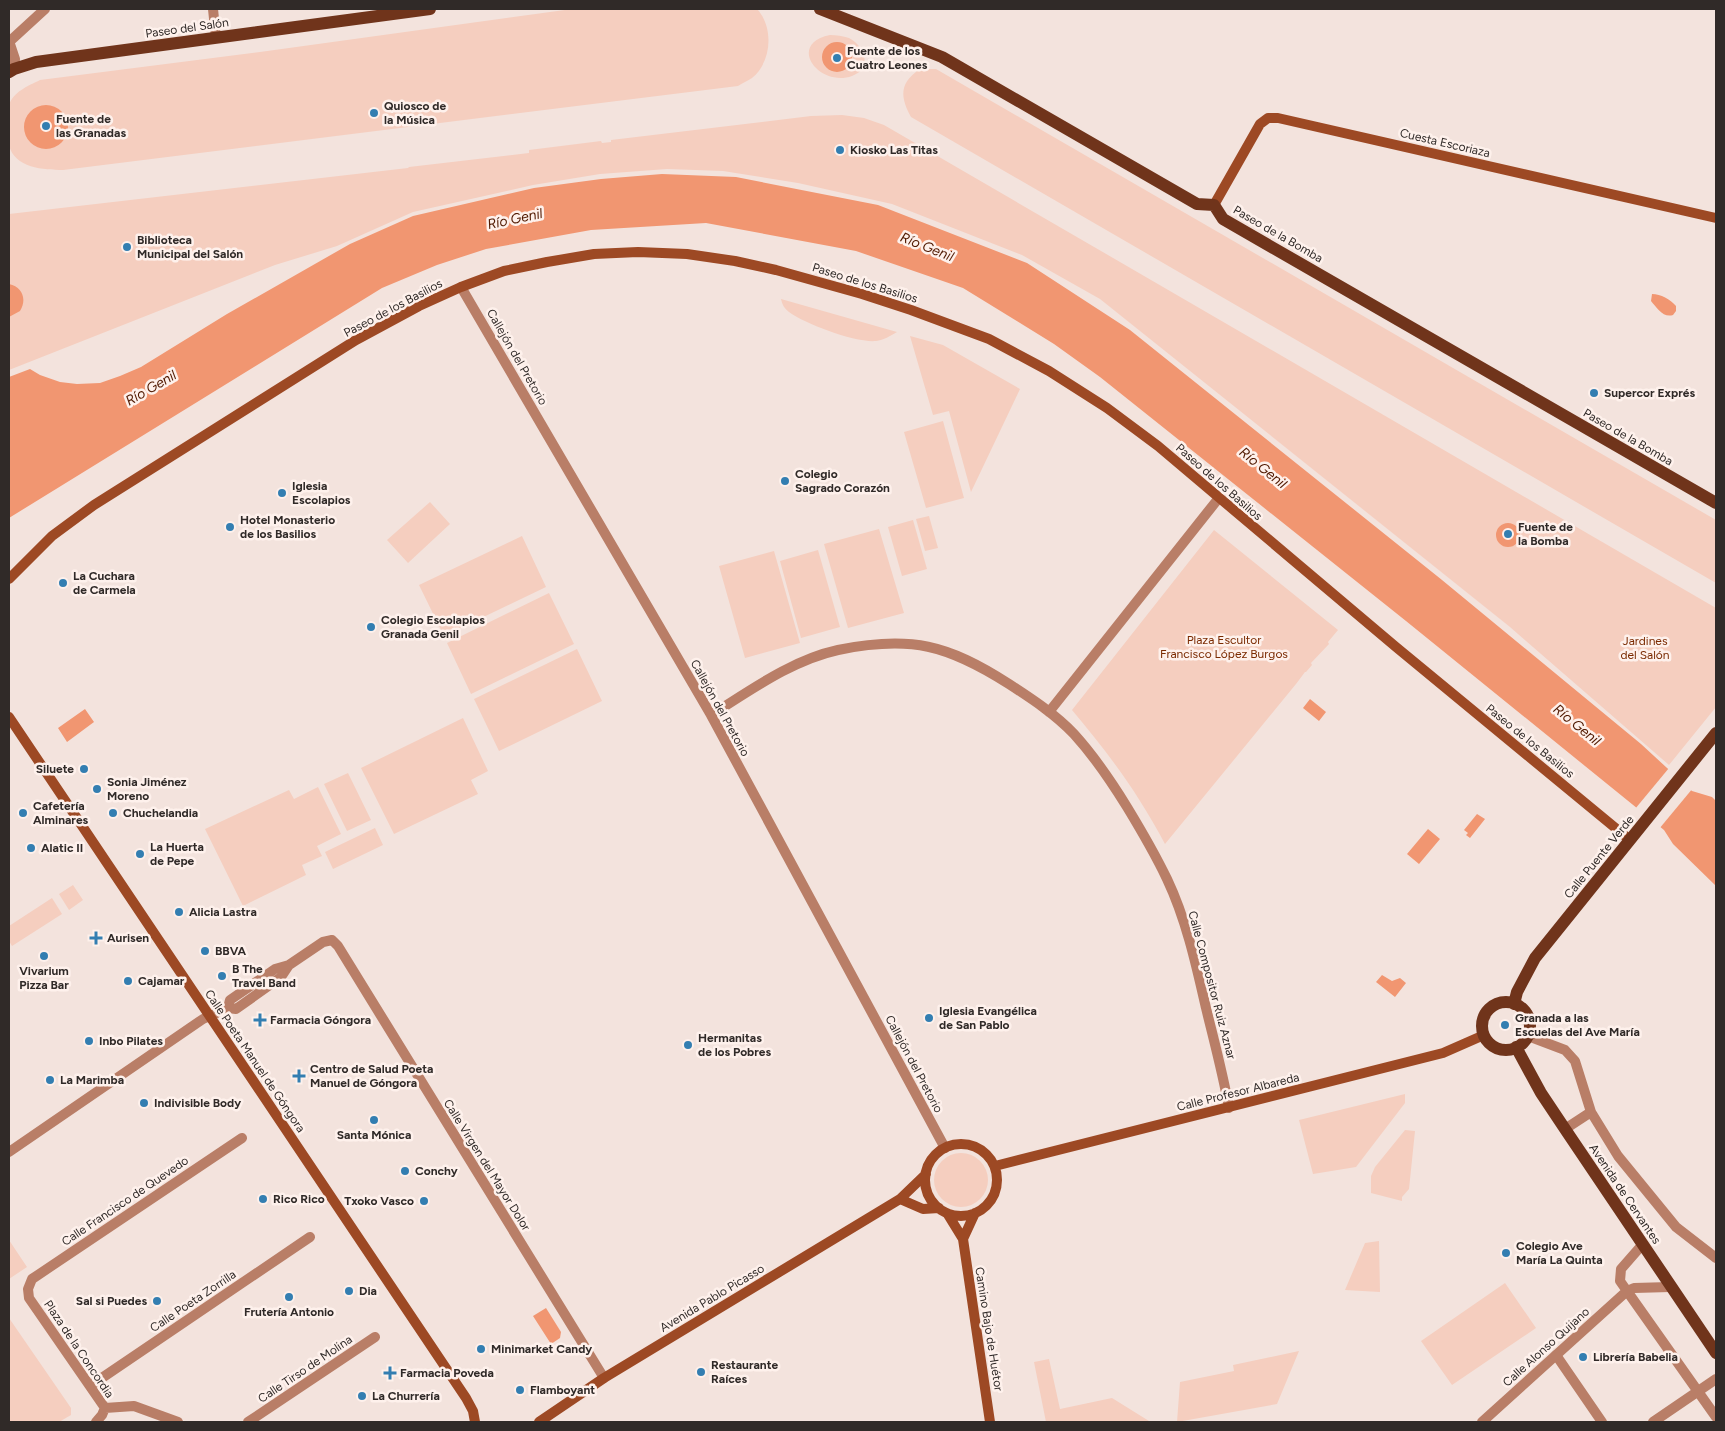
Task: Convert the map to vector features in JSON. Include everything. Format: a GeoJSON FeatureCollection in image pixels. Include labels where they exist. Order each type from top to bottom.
{"type":"FeatureCollection","features":[{"type":"Feature","properties":{"kind":"main road","name":"Paseo del Salón"},"geometry":{"type":"LineString","coordinates":[[12,71],[36,62],[216,38],[391,11],[430,9]]}},
{"type":"Feature","properties":{"kind":"main road"},"geometry":{"type":"LineString","coordinates":[[820,9],[942,58],[1197,204],[1214,205]]}},
{"type":"Feature","properties":{"kind":"main road","name":"Cuesta Escoriaza"},"geometry":{"type":"LineString","coordinates":[[1214,205],[1260,124],[1268,118],[1278,118],[1716,218]]}},
{"type":"Feature","properties":{"kind":"main road","name":"Paseo de la Bomba"},"geometry":{"type":"LineString","coordinates":[[1214,205],[1222,219],[1716,503]]}},
{"type":"Feature","properties":{"kind":"main road","name":"Paseo de los Basilios"},"geometry":{"type":"LineString","coordinates":[[9,579],[52,536],[94,505],[356,340],[419,306],[461,287],[504,272],[594,254],[638,252],[687,254],[735,261],[776,270],[862,294],[989,339],[1049,371],[1107,408],[1158,446],[1218,499],[1630,840]]}},
{"type":"Feature","properties":{"kind":"main road","name":"Calle Poeta Manuel de Góngora"},"geometry":{"type":"LineString","coordinates":[[9,717],[466,1398],[473,1411],[475,1422]]}},
{"type":"Feature","properties":{"kind":"main road","name":"Calle Puente Verde"},"geometry":{"type":"LineString","coordinates":[[1514,1004],[1517,992],[1535,958],[1716,733]]}},
{"type":"Feature","properties":{"kind":"main road"},"geometry":{"type":"LineString","coordinates":[[1506,1002],[1514,1004],[1525,1011],[1528,1016],[1530,1029],[1528,1036],[1523,1042],[1516,1047],[1504,1050],[1492,1045],[1484,1035],[1483,1023],[1487,1012],[1498,1004],[1506,1002]]}},
{"type":"Feature","properties":{"kind":"main road","name":"Calle Profesor Albareda"},"geometry":{"type":"LineString","coordinates":[[995,1166],[1443,1053],[1484,1035]]}},
{"type":"Feature","properties":{"kind":"main road","name":"Avenida de Cervantes"},"geometry":{"type":"LineString","coordinates":[[1516,1047],[1541,1093],[1564,1129],[1716,1353]]}},
{"type":"Feature","properties":{"kind":"main road"},"geometry":{"type":"LineString","coordinates":[[900,1199],[923,1209],[943,1211],[961,1216],[983,1209],[991,1201],[996,1190],[997,1180],[995,1166],[984,1152],[974,1147],[954,1145],[945,1148],[937,1154],[930,1163],[926,1174],[926,1186],[931,1200],[943,1211]]}},
{"type":"Feature","properties":{"kind":"main road","name":"Avenida Pablo Picasso"},"geometry":{"type":"LineString","coordinates":[[539,1422],[604,1378],[900,1199],[926,1174]]}},
{"type":"Feature","properties":{"kind":"main road","name":"Camino Bajo de Huétor"},"geometry":{"type":"LineString","coordinates":[[943,1211],[963,1239],[990,1422]]}},
{"type":"Feature","properties":{"kind":"main road"},"geometry":{"type":"LineString","coordinates":[[963,1239],[975,1213]]}},
{"type":"Feature","properties":{"kind":"street"},"geometry":{"type":"LineString","coordinates":[[12,71],[15,59],[9,42],[45,9]]}},
{"type":"Feature","properties":{"kind":"street"},"geometry":{"type":"LineString","coordinates":[[213,9],[216,38]]}},
{"type":"Feature","properties":{"kind":"street","name":"Callejón del Pretorio"},"geometry":{"type":"LineString","coordinates":[[461,287],[711,715],[945,1148]]}},
{"type":"Feature","properties":{"kind":"street"},"geometry":{"type":"LineString","coordinates":[[1050,712],[1218,499]]}},
{"type":"Feature","properties":{"kind":"street","name":"Calle Compositor Ruiz Aznar"},"geometry":{"type":"LineString","coordinates":[[711,715],[778,674],[805,661],[836,651],[870,645],[910,643],[933,646],[983,668],[1050,712],[1073,733],[1107,776],[1143,834],[1167,880],[1180,912],[1195,961],[1229,1108]]}},
{"type":"Feature","properties":{"kind":"street","name":"Calle Virgen del Mayor Dolor"},"geometry":{"type":"LineString","coordinates":[[210,1016],[228,1008],[236,1009],[281,977],[289,965],[323,942],[332,940],[338,946],[604,1378]]}},
{"type":"Feature","properties":{"kind":"street"},"geometry":{"type":"LineString","coordinates":[[9,1152],[181,1033],[210,1016]]}},
{"type":"Feature","properties":{"kind":"street"},"geometry":{"type":"LineString","coordinates":[[1528,1036],[1565,1050],[1575,1061],[1591,1112],[1618,1156],[1676,1227],[1716,1258]]}},
{"type":"Feature","properties":{"kind":"street"},"geometry":{"type":"LineString","coordinates":[[1564,1129],[1591,1112]]}},
{"type":"Feature","properties":{"kind":"street","name":"Calle Francisco de Quevedo"},"geometry":{"type":"LineString","coordinates":[[28,1288],[32,1279],[43,1271],[242,1138]]}},
{"type":"Feature","properties":{"kind":"street","name":"Calle Poeta Zorrilla"},"geometry":{"type":"LineString","coordinates":[[90,1386],[310,1237]]}},
{"type":"Feature","properties":{"kind":"street"},"geometry":{"type":"LineString","coordinates":[[1642,1245],[1621,1269],[1620,1281],[1716,1417]]}},
{"type":"Feature","properties":{"kind":"street"},"geometry":{"type":"LineString","coordinates":[[1627,1291],[1634,1288],[1670,1287]]}},
{"type":"Feature","properties":{"kind":"street","name":"Plaza de la Concordia"},"geometry":{"type":"LineString","coordinates":[[28,1288],[30,1298],[105,1408],[96,1422]]}},
{"type":"Feature","properties":{"kind":"street","name":"Calle Alonso Quijano"},"geometry":{"type":"LineString","coordinates":[[1482,1422],[1627,1291]]}},
{"type":"Feature","properties":{"kind":"street","name":"Calle Tirso de Molina"},"geometry":{"type":"LineString","coordinates":[[248,1422],[375,1337]]}},
{"type":"Feature","properties":{"kind":"street"},"geometry":{"type":"LineString","coordinates":[[1556,1356],[1602,1422]]}},
{"type":"Feature","properties":{"kind":"street"},"geometry":{"type":"LineString","coordinates":[[1653,1422],[1716,1379]]}},
{"type":"Feature","properties":{"kind":"street"},"geometry":{"type":"LineString","coordinates":[[105,1408],[134,1406],[178,1422]]}},
{"type":"Feature","properties":{"kind":"green space"},"geometry":{"type":"Polygon","coordinates":[[[572,9],[757,9],[766,25],[768,35],[767,54],[759,71],[752,78],[738,86],[63,170],[39,168],[23,163],[12,153],[9,145],[8,126],[11,100],[22,90],[40,80],[572,9]]]}},
{"type":"Feature","properties":{"kind":"green space"},"geometry":{"type":"Polygon","coordinates":[[[830,35],[849,38],[859,46],[863,52],[864,63],[859,73],[840,78],[828,76],[819,71],[812,63],[809,55],[810,47],[817,40],[830,35]]]}},
{"type":"Feature","properties":{"kind":"green space"},"geometry":{"type":"Polygon","coordinates":[[[920,69],[936,69],[1716,520],[1716,583],[911,117],[903,97],[905,85],[913,74],[920,69]]]}},
{"type":"Feature","properties":{"kind":"green space","name":"Jardines del Salón"},"geometry":{"type":"Polygon","coordinates":[[[842,115],[864,118],[884,125],[1716,608],[1716,707],[1669,765],[1510,627],[1100,299],[1022,255],[892,204],[798,183],[723,171],[667,169],[600,174],[533,185],[413,212],[337,246],[275,265],[9,370],[9,214],[408,168],[529,153],[529,150],[601,141],[602,143],[611,142],[611,140],[811,116],[842,115]]]}},
{"type":"Feature","properties":{"kind":"green space"},"geometry":{"type":"Polygon","coordinates":[[[781,299],[897,332],[876,341],[844,336],[797,317],[786,309],[781,299]]]}},
{"type":"Feature","properties":{"kind":"green space"},"geometry":{"type":"Polygon","coordinates":[[[910,336],[943,345],[1020,389],[971,492],[949,411],[933,415],[910,336]]]}},
{"type":"Feature","properties":{"kind":"green space"},"geometry":{"type":"Polygon","coordinates":[[[943,421],[964,498],[926,508],[904,432],[943,421]]]}},
{"type":"Feature","properties":{"kind":"green space"},"geometry":{"type":"Polygon","coordinates":[[[430,502],[450,524],[408,563],[387,540],[430,502]]]}},
{"type":"Feature","properties":{"kind":"green space"},"geometry":{"type":"Polygon","coordinates":[[[929,516],[938,548],[925,551],[916,519],[929,516]]]}},
{"type":"Feature","properties":{"kind":"green space"},"geometry":{"type":"Polygon","coordinates":[[[913,520],[927,569],[902,576],[888,527],[913,520]]]}},
{"type":"Feature","properties":{"kind":"green space"},"geometry":{"type":"Polygon","coordinates":[[[879,529],[904,613],[848,628],[824,544],[879,529]]]}},
{"type":"Feature","properties":{"kind":"green space","name":"Plaza Escultor Francisco López Burgos"},"geometry":{"type":"Polygon","coordinates":[[[1214,530],[1338,630],[1328,642],[1329,644],[1311,663],[1312,665],[1165,844],[1122,774],[1072,710],[1214,530]]]}},
{"type":"Feature","properties":{"kind":"green space"},"geometry":{"type":"Polygon","coordinates":[[[522,536],[546,587],[444,636],[419,585],[522,536]]]}},
{"type":"Feature","properties":{"kind":"green space"},"geometry":{"type":"Polygon","coordinates":[[[818,550],[840,627],[801,638],[780,561],[818,550]]]}},
{"type":"Feature","properties":{"kind":"green space"},"geometry":{"type":"Polygon","coordinates":[[[774,551],[800,643],[745,658],[719,566],[774,551]]]}},
{"type":"Feature","properties":{"kind":"green space"},"geometry":{"type":"Polygon","coordinates":[[[549,593],[574,644],[471,694],[447,643],[549,593]]]}},
{"type":"Feature","properties":{"kind":"green space"},"geometry":{"type":"Polygon","coordinates":[[[577,649],[602,701],[499,751],[474,699],[577,649]]]}},
{"type":"Feature","properties":{"kind":"green space"},"geometry":{"type":"Polygon","coordinates":[[[463,718],[488,771],[471,780],[478,794],[394,834],[361,768],[463,718]]]}},
{"type":"Feature","properties":{"kind":"green space"},"geometry":{"type":"Polygon","coordinates":[[[348,773],[371,820],[347,831],[324,784],[348,773]]]}},
{"type":"Feature","properties":{"kind":"green space"},"geometry":{"type":"Polygon","coordinates":[[[318,787],[341,834],[317,846],[322,856],[302,865],[306,875],[243,906],[205,829],[289,790],[294,799],[318,787]]]}},
{"type":"Feature","properties":{"kind":"green space"},"geometry":{"type":"Polygon","coordinates":[[[375,828],[383,845],[333,869],[325,852],[375,828]]]}},
{"type":"Feature","properties":{"kind":"green space"},"geometry":{"type":"Polygon","coordinates":[[[73,885],[83,900],[69,910],[59,894],[73,885]]]}},
{"type":"Feature","properties":{"kind":"green space"},"geometry":{"type":"Polygon","coordinates":[[[52,898],[62,914],[12,946],[9,941],[9,926],[52,898]]]}},
{"type":"Feature","properties":{"kind":"green space"},"geometry":{"type":"Polygon","coordinates":[[[1405,1094],[1405,1103],[1356,1167],[1313,1174],[1299,1120],[1405,1094]]]}},
{"type":"Feature","properties":{"kind":"green space"},"geometry":{"type":"Polygon","coordinates":[[[1405,1130],[1415,1131],[1409,1189],[1402,1197],[1402,1201],[1371,1193],[1371,1176],[1375,1167],[1405,1130]]]}},
{"type":"Feature","properties":{"kind":"green space"},"geometry":{"type":"Polygon","coordinates":[[[961,1153],[971,1155],[980,1161],[986,1170],[988,1180],[986,1190],[980,1199],[971,1205],[961,1207],[951,1205],[942,1199],[936,1190],[934,1180],[936,1170],[942,1161],[951,1155],[961,1153]]]}},
{"type":"Feature","properties":{"kind":"green space"},"geometry":{"type":"Polygon","coordinates":[[[9,1240],[27,1267],[9,1279],[9,1240]]]}},
{"type":"Feature","properties":{"kind":"green space"},"geometry":{"type":"Polygon","coordinates":[[[1379,1241],[1380,1292],[1345,1290],[1365,1243],[1379,1241]]]}},
{"type":"Feature","properties":{"kind":"green space"},"geometry":{"type":"Polygon","coordinates":[[[1505,1283],[1536,1328],[1452,1385],[1421,1341],[1505,1283]]]}},
{"type":"Feature","properties":{"kind":"green space"},"geometry":{"type":"Polygon","coordinates":[[[9,1318],[71,1408],[71,1415],[59,1422],[9,1422],[9,1318]]]}},
{"type":"Feature","properties":{"kind":"green space"},"geometry":{"type":"Polygon","coordinates":[[[1299,1351],[1277,1404],[1177,1422],[1180,1382],[1234,1371],[1233,1365],[1299,1351]]]}},
{"type":"Feature","properties":{"kind":"green space"},"geometry":{"type":"Polygon","coordinates":[[[1049,1359],[1060,1409],[1112,1398],[1149,1421],[1046,1422],[1034,1362],[1049,1359]]]}},
{"type":"Feature","properties":{"kind":"water","name":"Fuente de los Cuatro Leones"},"geometry":{"type":"Polygon","coordinates":[[[837,42],[848,46],[852,57],[848,68],[837,72],[826,68],[822,57],[826,46],[837,42]]]}},
{"type":"Feature","properties":{"kind":"water","name":"Fuente de las Granadas"},"geometry":{"type":"Polygon","coordinates":[[[46,105],[58,109],[64,115],[68,127],[64,139],[58,145],[46,149],[34,145],[28,139],[24,127],[28,115],[34,109],[46,105]]]}},
{"type":"Feature","properties":{"kind":"water","name":"Río Genil"},"geometry":{"type":"Polygon","coordinates":[[[662,174],[736,177],[878,205],[1027,263],[1130,330],[1442,580],[1641,744],[1692,791],[1712,797],[1716,801],[1716,886],[1673,844],[1664,830],[1100,377],[1054,344],[963,288],[856,251],[706,223],[591,230],[486,249],[437,265],[382,288],[9,518],[9,377],[30,369],[40,375],[60,382],[77,384],[100,383],[120,376],[141,367],[227,314],[350,244],[413,216],[534,188],[601,179],[662,174]]]}},
{"type":"Feature","properties":{"kind":"water"},"geometry":{"type":"Polygon","coordinates":[[[9,284],[18,288],[22,294],[23,303],[20,311],[9,317],[9,284]]]}},
{"type":"Feature","properties":{"kind":"water"},"geometry":{"type":"Polygon","coordinates":[[[1652,294],[1662,296],[1674,303],[1676,311],[1673,315],[1663,314],[1658,309],[1651,301],[1652,294]]]}},
{"type":"Feature","properties":{"kind":"water","name":"Fuente de la Bomba"},"geometry":{"type":"Polygon","coordinates":[[[1508,523],[1517,526],[1520,535],[1517,544],[1508,547],[1499,544],[1496,535],[1499,526],[1508,523]]]}},
{"type":"Feature","properties":{"kind":"water"},"geometry":{"type":"Polygon","coordinates":[[[1310,699],[1326,712],[1319,721],[1303,708],[1310,699]]]}},
{"type":"Feature","properties":{"kind":"water"},"geometry":{"type":"Polygon","coordinates":[[[85,709],[94,722],[67,742],[58,728],[85,709]]]}},
{"type":"Feature","properties":{"kind":"water"},"geometry":{"type":"Polygon","coordinates":[[[1477,814],[1485,819],[1470,838],[1464,830],[1477,814]]]}},
{"type":"Feature","properties":{"kind":"water"},"geometry":{"type":"Polygon","coordinates":[[[1428,829],[1440,839],[1419,864],[1407,854],[1428,829]]]}},
{"type":"Feature","properties":{"kind":"water"},"geometry":{"type":"Polygon","coordinates":[[[1382,975],[1392,981],[1400,978],[1406,983],[1395,997],[1376,982],[1382,975]]]}},
{"type":"Feature","properties":{"kind":"water"},"geometry":{"type":"Polygon","coordinates":[[[546,1308],[561,1332],[560,1338],[551,1344],[533,1316],[546,1308]]]}},
{"type":"Feature","properties":{"kind":"pier"},"geometry":{"type":"Polygon","coordinates":[[[1669,768],[1693,788],[1659,829],[1635,809],[1669,768]]]}},
{"type":"Feature","properties":{"kind":"place","name":"Fuente de los Cuatro Leones"},"geometry":{"type":"Point","coordinates":[837,58]}},
{"type":"Feature","properties":{"kind":"place","name":"Quiosco de la Música"},"geometry":{"type":"Point","coordinates":[374,113]}},
{"type":"Feature","properties":{"kind":"place","name":"Fuente de las Granadas"},"geometry":{"type":"Point","coordinates":[46,126]}},
{"type":"Feature","properties":{"kind":"place","name":"Kiosko Las Titas"},"geometry":{"type":"Point","coordinates":[840,150]}},
{"type":"Feature","properties":{"kind":"place","name":"Biblioteca Municipal del Salón"},"geometry":{"type":"Point","coordinates":[127,247]}},
{"type":"Feature","properties":{"kind":"place","name":"Supercor Exprés"},"geometry":{"type":"Point","coordinates":[1594,393]}},
{"type":"Feature","properties":{"kind":"place","name":"Colegio Sagrado Corazón"},"geometry":{"type":"Point","coordinates":[785,481]}},
{"type":"Feature","properties":{"kind":"place","name":"Iglesia Escolapios"},"geometry":{"type":"Point","coordinates":[282,493]}},
{"type":"Feature","properties":{"kind":"place","name":"Hotel Monasterio de los Basilios"},"geometry":{"type":"Point","coordinates":[230,527]}},
{"type":"Feature","properties":{"kind":"place","name":"Fuente de la Bomba"},"geometry":{"type":"Point","coordinates":[1508,534]}},
{"type":"Feature","properties":{"kind":"place","name":"La Cuchara de Carmela"},"geometry":{"type":"Point","coordinates":[63,583]}},
{"type":"Feature","properties":{"kind":"place","name":"Colegio Escolapios Granada Genil"},"geometry":{"type":"Point","coordinates":[371,627]}},
{"type":"Feature","properties":{"kind":"place","name":"Siluete"},"geometry":{"type":"Point","coordinates":[84,769]}},
{"type":"Feature","properties":{"kind":"place","name":"Sonia Jiménez Moreno"},"geometry":{"type":"Point","coordinates":[97,789]}},
{"type":"Feature","properties":{"kind":"place","name":"Cafetería Alminares"},"geometry":{"type":"Point","coordinates":[23,813]}},
{"type":"Feature","properties":{"kind":"place","name":"Chuchelandia"},"geometry":{"type":"Point","coordinates":[113,813]}},
{"type":"Feature","properties":{"kind":"place","name":"Alatic II"},"geometry":{"type":"Point","coordinates":[31,848]}},
{"type":"Feature","properties":{"kind":"place","name":"La Huerta de Pepe"},"geometry":{"type":"Point","coordinates":[140,854]}},
{"type":"Feature","properties":{"kind":"place","name":"Alicia Lastra"},"geometry":{"type":"Point","coordinates":[179,912]}},
{"type":"Feature","properties":{"kind":"place","name":"Aurisen"},"geometry":{"type":"Point","coordinates":[96,938]}},
{"type":"Feature","properties":{"kind":"place","name":"BBVA"},"geometry":{"type":"Point","coordinates":[205,951]}},
{"type":"Feature","properties":{"kind":"place","name":"Vivarium Pizza Bar"},"geometry":{"type":"Point","coordinates":[44,956]}},
{"type":"Feature","properties":{"kind":"place","name":"B The Travel Band"},"geometry":{"type":"Point","coordinates":[222,976]}},
{"type":"Feature","properties":{"kind":"place","name":"Cajamar"},"geometry":{"type":"Point","coordinates":[128,981]}},
{"type":"Feature","properties":{"kind":"place","name":"Iglesia Evangélica de San Pablo"},"geometry":{"type":"Point","coordinates":[929,1018]}},
{"type":"Feature","properties":{"kind":"place","name":"Farmacia Góngora"},"geometry":{"type":"Point","coordinates":[260,1020]}},
{"type":"Feature","properties":{"kind":"place","name":"Granada a las Escuelas del Ave María"},"geometry":{"type":"Point","coordinates":[1505,1025]}},
{"type":"Feature","properties":{"kind":"place","name":"Inbo Pilates"},"geometry":{"type":"Point","coordinates":[89,1041]}},
{"type":"Feature","properties":{"kind":"place","name":"Hermanitas de los Pobres"},"geometry":{"type":"Point","coordinates":[688,1045]}},
{"type":"Feature","properties":{"kind":"place","name":"Centro de Salud Poeta Manuel de Góngora"},"geometry":{"type":"Point","coordinates":[299,1076]}},
{"type":"Feature","properties":{"kind":"place","name":"La Marimba"},"geometry":{"type":"Point","coordinates":[50,1080]}},
{"type":"Feature","properties":{"kind":"place","name":"Indivisible Body"},"geometry":{"type":"Point","coordinates":[144,1103]}},
{"type":"Feature","properties":{"kind":"place","name":"Santa Mónica"},"geometry":{"type":"Point","coordinates":[374,1120]}},
{"type":"Feature","properties":{"kind":"place","name":"Conchy"},"geometry":{"type":"Point","coordinates":[405,1171]}},
{"type":"Feature","properties":{"kind":"place","name":"Rico Rico"},"geometry":{"type":"Point","coordinates":[263,1199]}},
{"type":"Feature","properties":{"kind":"place","name":"Txoko Vasco"},"geometry":{"type":"Point","coordinates":[424,1201]}},
{"type":"Feature","properties":{"kind":"place","name":"Colegio Ave María La Quinta"},"geometry":{"type":"Point","coordinates":[1506,1253]}},
{"type":"Feature","properties":{"kind":"place","name":"Dia"},"geometry":{"type":"Point","coordinates":[349,1291]}},
{"type":"Feature","properties":{"kind":"place","name":"Frutería Antonio"},"geometry":{"type":"Point","coordinates":[289,1297]}},
{"type":"Feature","properties":{"kind":"place","name":"Sal si Puedes"},"geometry":{"type":"Point","coordinates":[157,1301]}},
{"type":"Feature","properties":{"kind":"place","name":"Minimarket Candy"},"geometry":{"type":"Point","coordinates":[481,1349]}},
{"type":"Feature","properties":{"kind":"place","name":"Librería Babelia"},"geometry":{"type":"Point","coordinates":[1583,1357]}},
{"type":"Feature","properties":{"kind":"place","name":"Restaurante Raíces"},"geometry":{"type":"Point","coordinates":[701,1372]}},
{"type":"Feature","properties":{"kind":"place","name":"Farmacia Poveda"},"geometry":{"type":"Point","coordinates":[390,1373]}},
{"type":"Feature","properties":{"kind":"place","name":"Flamboyant"},"geometry":{"type":"Point","coordinates":[520,1390]}},
{"type":"Feature","properties":{"kind":"place","name":"La Churrería"},"geometry":{"type":"Point","coordinates":[362,1396]}}]}
